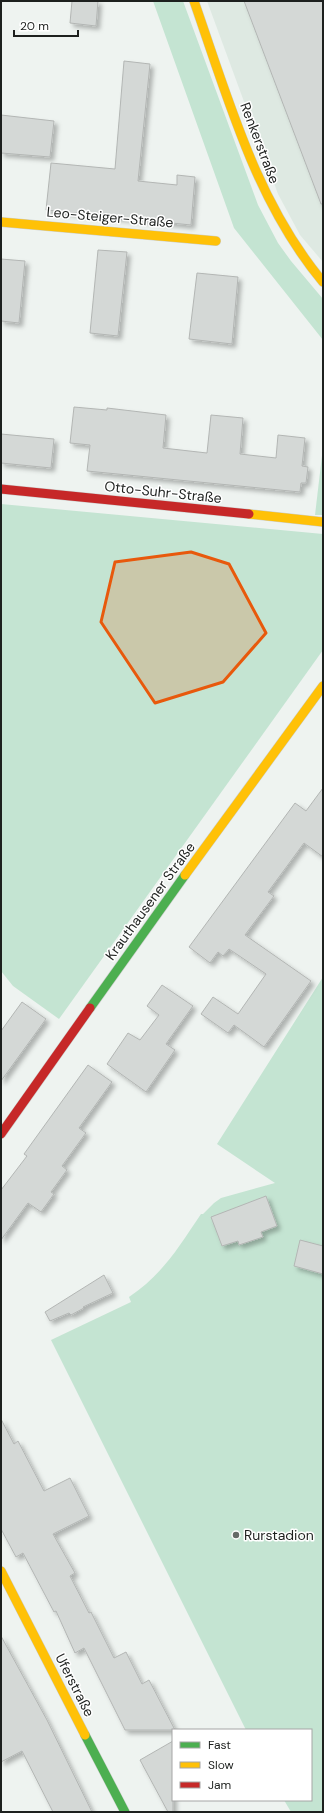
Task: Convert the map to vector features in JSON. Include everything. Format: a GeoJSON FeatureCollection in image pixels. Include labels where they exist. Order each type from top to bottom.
{"type":"FeatureCollection","features":[{"type":"Feature","properties":{"kind":"street","name":"Renkerstraße"},"geometry":{"type":"LineString","coordinates":[[194,1],[243,140],[267,201],[291,240],[323,282]]}},
{"type":"Feature","properties":{"kind":"street","name":"Leo-Steiger-Straße"},"geometry":{"type":"LineString","coordinates":[[1,222],[216,240]]}},
{"type":"Feature","properties":{"kind":"street","name":"Otto-Suhr-Straße"},"geometry":{"type":"LineString","coordinates":[[1,489],[323,522]]}},
{"type":"Feature","properties":{"kind":"street","name":"Krauthausener Straße"},"geometry":{"type":"LineString","coordinates":[[1,1134],[149,925],[323,686]]}},
{"type":"Feature","properties":{"kind":"street","name":"Uferstraße"},"geometry":{"type":"LineString","coordinates":[[1,1571],[125,1812]]}},
{"type":"Feature","properties":{"kind":"highlighted area"},"geometry":{"type":"Polygon","coordinates":[[[191,552],[229,564],[266,633],[223,682],[155,703],[101,622],[115,562],[191,552]]]}},
{"type":"Feature","properties":{"kind":"shaded area"},"geometry":{"type":"Polygon","coordinates":[[[207,1],[323,1],[323,262],[300,235],[278,194],[207,1]]]}},
{"type":"Feature","properties":{"kind":"green space"},"geometry":{"type":"Polygon","coordinates":[[[153,1],[183,1],[258,205],[278,243],[323,299],[323,340],[234,228],[153,1]]]}},
{"type":"Feature","properties":{"kind":"green space"},"geometry":{"type":"Polygon","coordinates":[[[323,447],[323,515],[315,515],[323,447]]]}},
{"type":"Feature","properties":{"kind":"green space"},"geometry":{"type":"Polygon","coordinates":[[[1,504],[323,534],[323,650],[59,1019],[13,986],[1,971],[1,504]]]}},
{"type":"Feature","properties":{"kind":"green space","name":"Rurstadion"},"geometry":{"type":"Polygon","coordinates":[[[323,977],[323,1812],[291,1812],[285,1801],[312,1801],[312,1729],[246,1729],[51,1340],[131,1302],[129,1297],[161,1270],[201,1214],[203,1214],[221,1198],[275,1183],[217,1144],[323,977]]]}},
{"type":"Feature","properties":{"kind":"building"},"geometry":{"type":"Polygon","coordinates":[[[72,1],[98,1],[96,26],[70,23],[72,1]]]}},
{"type":"Feature","properties":{"kind":"building"},"geometry":{"type":"Polygon","coordinates":[[[244,1],[323,1],[323,204],[321,204],[244,1]]]}},
{"type":"Feature","properties":{"kind":"building"},"geometry":{"type":"Polygon","coordinates":[[[124,61],[150,64],[138,181],[177,185],[177,175],[195,177],[191,225],[46,210],[51,163],[115,169],[124,61]]]}},
{"type":"Feature","properties":{"kind":"building"},"geometry":{"type":"Polygon","coordinates":[[[1,115],[54,121],[50,157],[1,153],[1,115]]]}},
{"type":"Feature","properties":{"kind":"building"},"geometry":{"type":"Polygon","coordinates":[[[98,250],[127,252],[118,336],[90,333],[98,250]]]}},
{"type":"Feature","properties":{"kind":"building"},"geometry":{"type":"Polygon","coordinates":[[[1,259],[25,261],[19,323],[1,321],[1,259]]]}},
{"type":"Feature","properties":{"kind":"building"},"geometry":{"type":"Polygon","coordinates":[[[197,273],[238,277],[232,344],[189,339],[197,273]]]}},
{"type":"Feature","properties":{"kind":"building"},"geometry":{"type":"Polygon","coordinates":[[[74,407],[107,410],[107,408],[166,415],[163,448],[207,453],[211,415],[243,418],[240,454],[276,458],[278,435],[305,438],[302,466],[308,467],[306,483],[301,483],[300,492],[87,471],[90,445],[70,443],[74,407]]]}},
{"type":"Feature","properties":{"kind":"building"},"geometry":{"type":"Polygon","coordinates":[[[1,434],[54,439],[51,468],[1,463],[1,434]]]}},
{"type":"Feature","properties":{"kind":"building"},"geometry":{"type":"Polygon","coordinates":[[[323,788],[323,857],[304,843],[268,892],[274,896],[245,935],[311,981],[264,1047],[234,1025],[228,1033],[201,1014],[213,997],[238,1014],[266,974],[229,949],[223,956],[218,952],[210,963],[189,947],[295,803],[306,811],[323,788]]]}},
{"type":"Feature","properties":{"kind":"building"},"geometry":{"type":"Polygon","coordinates":[[[162,985],[193,1006],[166,1044],[175,1050],[146,1092],[107,1064],[128,1033],[140,1040],[159,1015],[147,1006],[162,985]]]}},
{"type":"Feature","properties":{"kind":"building"},"geometry":{"type":"Polygon","coordinates":[[[22,1002],[46,1019],[1,1081],[1,1031],[22,1002]]]}},
{"type":"Feature","properties":{"kind":"building"},"geometry":{"type":"Polygon","coordinates":[[[88,1065],[112,1082],[79,1128],[86,1133],[62,1166],[67,1170],[51,1192],[54,1194],[41,1212],[28,1203],[1,1240],[1,1190],[27,1156],[24,1154],[88,1065]]]}},
{"type":"Feature","properties":{"kind":"building"},"geometry":{"type":"Polygon","coordinates":[[[266,1196],[277,1226],[261,1232],[263,1237],[239,1245],[238,1241],[222,1246],[211,1217],[266,1196]]]}},
{"type":"Feature","properties":{"kind":"building"},"geometry":{"type":"Polygon","coordinates":[[[300,1240],[323,1246],[323,1274],[294,1266],[300,1240]]]}},
{"type":"Feature","properties":{"kind":"building"},"geometry":{"type":"Polygon","coordinates":[[[104,1275],[113,1293],[83,1307],[84,1308],[71,1315],[69,1313],[50,1321],[45,1312],[104,1275]]]}},
{"type":"Feature","properties":{"kind":"building"},"geometry":{"type":"Polygon","coordinates":[[[1,1419],[14,1444],[18,1441],[44,1491],[70,1478],[89,1516],[53,1534],[75,1573],[70,1576],[89,1613],[91,1612],[114,1658],[126,1652],[142,1684],[149,1680],[174,1729],[125,1730],[84,1648],[75,1653],[56,1611],[54,1612],[23,1553],[16,1557],[1,1529],[1,1419]]]}},
{"type":"Feature","properties":{"kind":"building"},"geometry":{"type":"Polygon","coordinates":[[[1,1636],[47,1720],[92,1812],[53,1812],[22,1751],[1,1762],[1,1636]]]}},
{"type":"Feature","properties":{"kind":"building"},"geometry":{"type":"Polygon","coordinates":[[[172,1742],[173,1812],[168,1812],[140,1760],[172,1742]]]}},
{"type":"Feature","properties":{"kind":"traffic: fast"},"geometry":{"type":"LineString","coordinates":[[90,1008],[185,875]]}},
{"type":"Feature","properties":{"kind":"traffic: fast"},"geometry":{"type":"LineString","coordinates":[[85,1735],[125,1812]]}},
{"type":"Feature","properties":{"kind":"traffic: slow"},"geometry":{"type":"LineString","coordinates":[[194,1],[232,111],[262,184],[279,218],[300,251],[323,282]]}},
{"type":"Feature","properties":{"kind":"traffic: slow"},"geometry":{"type":"LineString","coordinates":[[1,222],[216,241]]}},
{"type":"Feature","properties":{"kind":"traffic: slow"},"geometry":{"type":"LineString","coordinates":[[249,514],[323,522]]}},
{"type":"Feature","properties":{"kind":"traffic: slow"},"geometry":{"type":"LineString","coordinates":[[185,875],[323,686]]}},
{"type":"Feature","properties":{"kind":"traffic: slow"},"geometry":{"type":"LineString","coordinates":[[1,1571],[85,1735]]}},
{"type":"Feature","properties":{"kind":"traffic: jam"},"geometry":{"type":"LineString","coordinates":[[1,489],[249,514]]}},
{"type":"Feature","properties":{"kind":"traffic: jam"},"geometry":{"type":"LineString","coordinates":[[1,1134],[90,1008]]}},
{"type":"Feature","properties":{"kind":"place","name":"Rurstadion"},"geometry":{"type":"Point","coordinates":[236,1535]}}]}
